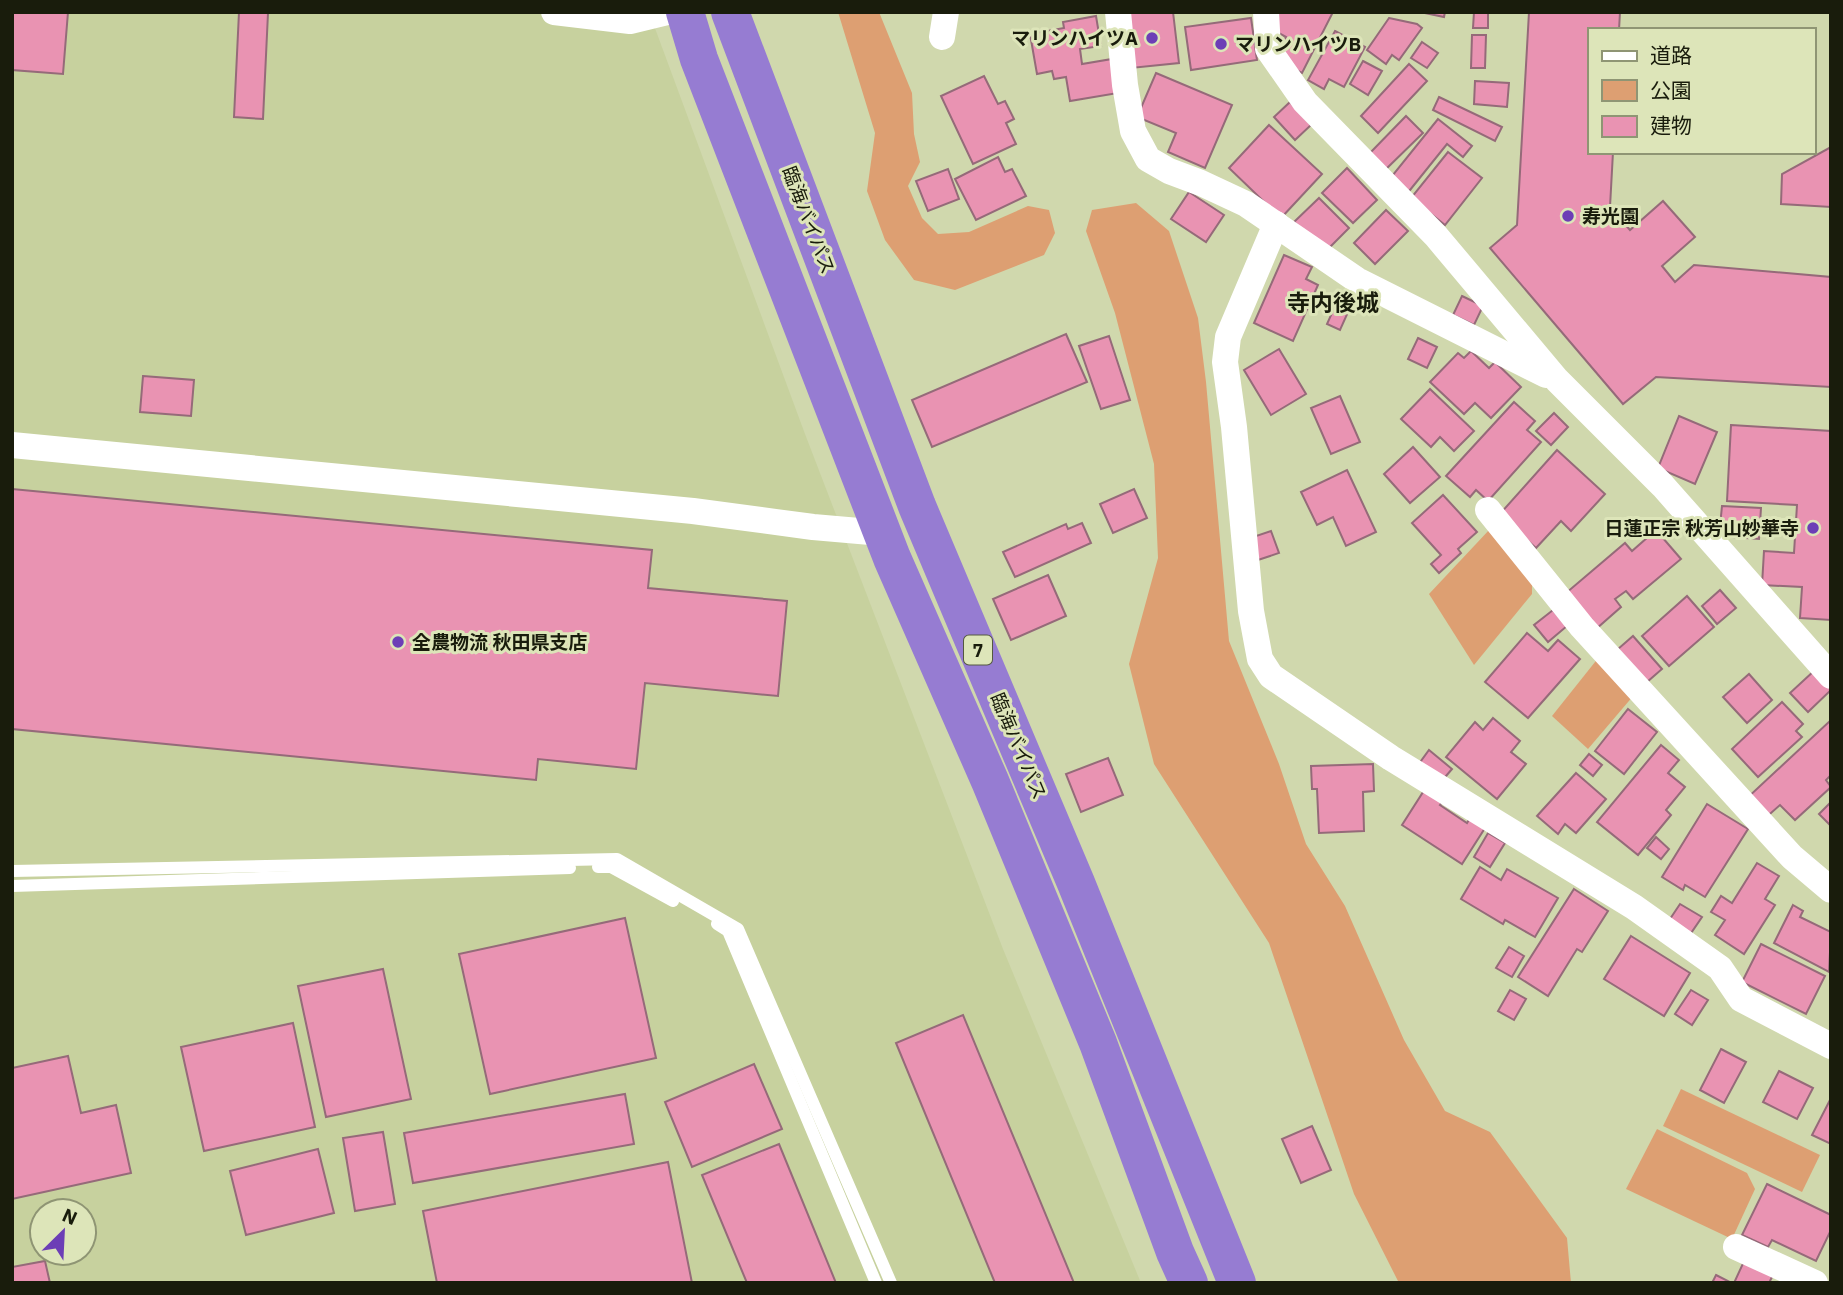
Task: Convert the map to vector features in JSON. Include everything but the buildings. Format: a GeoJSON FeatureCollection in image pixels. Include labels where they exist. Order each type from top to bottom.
{"type":"FeatureCollection","features":[{"type":"Feature","properties":{"kind":"highway","name":"7"},"geometry":{"type":"LineString","coordinates":[[685,12],[699,59],[882,533],[990,781],[1093,1030],[1189,1283]]}},
{"type":"Feature","properties":{"kind":"highway","name":"臨海バイパス"},"geometry":{"type":"LineString","coordinates":[[730,12],[918,506],[1076,883],[1237,1283]]}},
{"type":"Feature","properties":{"kind":"street"},"geometry":{"type":"LineString","coordinates":[[554,12],[630,21],[667,12]]}},
{"type":"Feature","properties":{"kind":"street"},"geometry":{"type":"LineString","coordinates":[[1118,12],[1125,85],[1133,131],[1148,159],[1169,171],[1246,204],[1357,280],[1557,380]]}},
{"type":"Feature","properties":{"kind":"street"},"geometry":{"type":"LineString","coordinates":[[1266,12],[1268,49],[1305,102],[1436,236],[1557,380],[1663,486],[1831,676]]}},
{"type":"Feature","properties":{"kind":"street"},"geometry":{"type":"LineString","coordinates":[[1276,224],[1228,337],[1225,362],[1251,611],[1260,659],[1271,676],[1391,758],[1634,907],[1720,968],[1741,999],[1831,1046]]}},
{"type":"Feature","properties":{"kind":"street"},"geometry":{"type":"LineString","coordinates":[[12,445],[679,509],[813,527],[882,533]]}},
{"type":"Feature","properties":{"kind":"street"},"geometry":{"type":"LineString","coordinates":[[1488,510],[1582,627],[1792,857],[1831,890]]}},
{"type":"Feature","properties":{"kind":"street"},"geometry":{"type":"LineString","coordinates":[[1737,1247],[1815,1283]]}},
{"type":"Feature","properties":{"kind":"lane"},"geometry":{"type":"LineString","coordinates":[[12,871],[617,859],[738,929],[891,1283]]}},
{"type":"Feature","properties":{"kind":"lane"},"geometry":{"type":"LineString","coordinates":[[12,886],[611,867],[728,931],[876,1283]]}},
{"type":"Feature","properties":{"kind":"shaded area"},"geometry":{"type":"Polygon","coordinates":[[[12,12],[649,12],[805,434],[1003,949],[1141,1283],[12,1283],[12,12]]]}},
{"type":"Feature","properties":{"kind":"green space"},"geometry":{"type":"Polygon","coordinates":[[[838,12],[879,12],[912,93],[914,134],[920,162],[908,186],[922,218],[938,234],[969,232],[1028,206],[1049,210],[1055,233],[1044,255],[955,290],[914,280],[885,240],[867,191],[875,133],[838,12]]]}},
{"type":"Feature","properties":{"kind":"green space"},"geometry":{"type":"Polygon","coordinates":[[[1136,203],[1169,231],[1198,318],[1229,641],[1279,764],[1306,844],[1345,906],[1404,1040],[1445,1111],[1490,1132],[1567,1238],[1571,1283],[1399,1283],[1354,1194],[1269,943],[1154,764],[1129,664],[1158,558],[1154,464],[1115,313],[1086,231],[1092,210],[1136,203]]]}},
{"type":"Feature","properties":{"kind":"green space"},"geometry":{"type":"Polygon","coordinates":[[[1490,529],[1532,575],[1532,594],[1474,665],[1429,594],[1490,529]]]}},
{"type":"Feature","properties":{"kind":"green space"},"geometry":{"type":"Polygon","coordinates":[[[1599,657],[1634,695],[1588,749],[1552,716],[1599,657]]]}},
{"type":"Feature","properties":{"kind":"green space"},"geometry":{"type":"Polygon","coordinates":[[[1681,1089],[1820,1155],[1802,1192],[1663,1126],[1681,1089]]]}},
{"type":"Feature","properties":{"kind":"green space"},"geometry":{"type":"Polygon","coordinates":[[[1657,1129],[1747,1173],[1755,1189],[1732,1239],[1626,1189],[1657,1129]]]}},
{"type":"Feature","properties":{"kind":"place","name":"マリンハイツA"},"geometry":{"type":"Point","coordinates":[1152,38]}},
{"type":"Feature","properties":{"kind":"place","name":"マリンハイツB"},"geometry":{"type":"Point","coordinates":[1221,44]}},
{"type":"Feature","properties":{"kind":"place","name":"寿光園"},"geometry":{"type":"Point","coordinates":[1568,216]}},
{"type":"Feature","properties":{"kind":"place","name":"日蓮正宗 秋芳山妙華寺"},"geometry":{"type":"Point","coordinates":[1813,528]}},
{"type":"Feature","properties":{"kind":"place","name":"全農物流 秋田県支店"},"geometry":{"type":"Point","coordinates":[398,642]}},
{"type":"Feature","properties":{"kind":"district","name":"寺内後城"},"geometry":{"type":"Point","coordinates":[1333,302]}}]}
